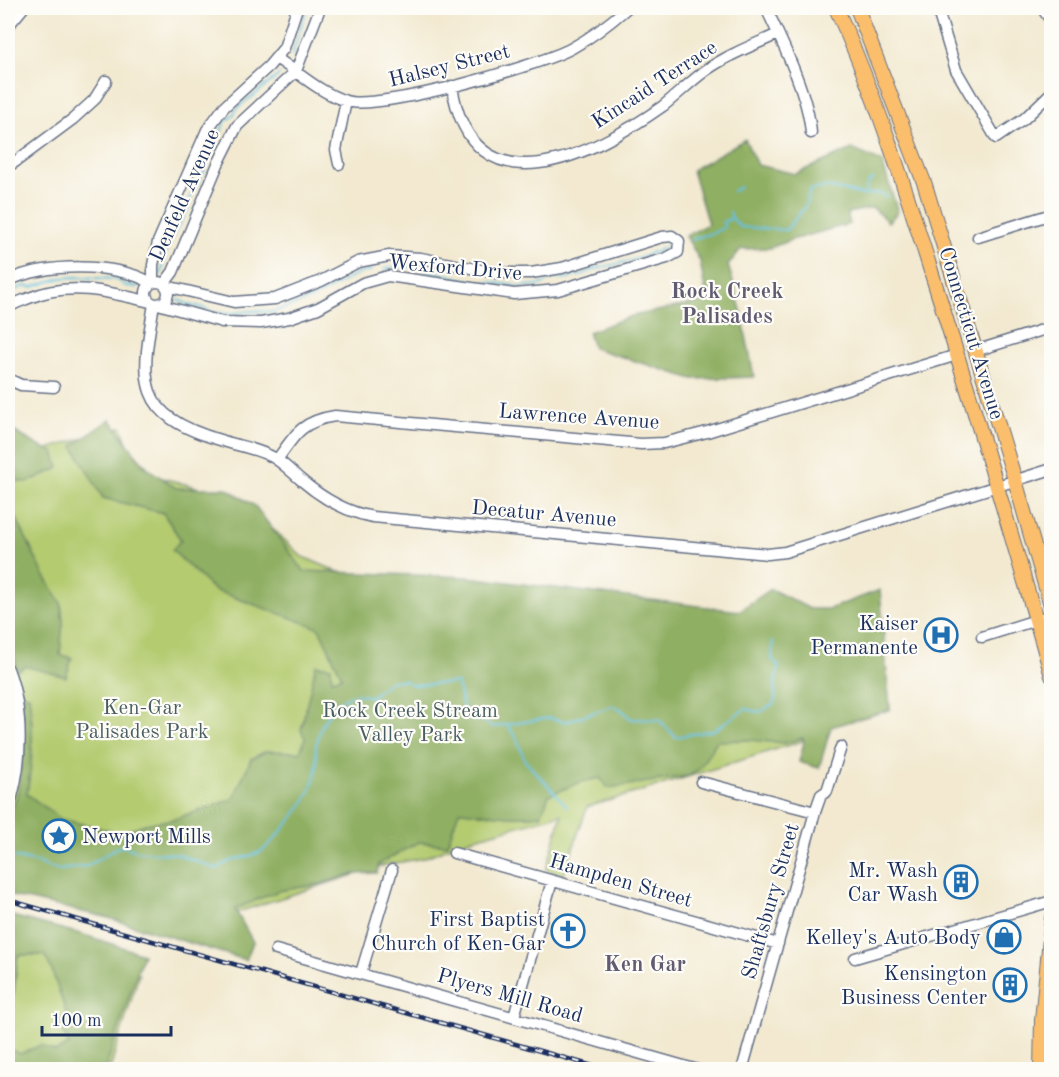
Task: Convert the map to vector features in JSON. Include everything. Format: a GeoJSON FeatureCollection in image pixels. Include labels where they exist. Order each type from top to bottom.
{"type":"FeatureCollection","features":[{"type":"Feature","properties":{"kind":"main road","name":"Connecticut Avenue"},"geometry":{"type":"LineString","coordinates":[[836,8],[857,54],[903,177],[997,485],[1052,676]]}},
{"type":"Feature","properties":{"kind":"main road","name":"Connecticut Avenue"},"geometry":{"type":"LineString","coordinates":[[856,8],[921,171],[1052,609]]}},
{"type":"Feature","properties":{"kind":"main road"},"geometry":{"type":"LineString","coordinates":[[903,177],[921,171]]}},
{"type":"Feature","properties":{"kind":"main road"},"geometry":{"type":"LineString","coordinates":[[1041,1070],[1042,1009],[1052,918]]}},
{"type":"Feature","properties":{"kind":"street"},"geometry":{"type":"LineString","coordinates":[[8,26],[23,8]]}},
{"type":"Feature","properties":{"kind":"street","name":"Denfeld Avenue"},"geometry":{"type":"LineString","coordinates":[[297,8],[284,48],[224,107],[207,130],[158,242],[153,266],[158,284],[173,272],[218,164],[237,126],[296,71],[320,8]]}},
{"type":"Feature","properties":{"kind":"street","name":"Halsey Street"},"geometry":{"type":"LineString","coordinates":[[276,58],[324,91],[346,101],[361,104],[375,103],[452,86],[549,59],[591,36],[627,8]]}},
{"type":"Feature","properties":{"kind":"street"},"geometry":{"type":"LineString","coordinates":[[766,8],[809,114],[811,133]]}},
{"type":"Feature","properties":{"kind":"street"},"geometry":{"type":"LineString","coordinates":[[937,8],[956,70],[996,138],[1024,119],[1052,92]]}},
{"type":"Feature","properties":{"kind":"street"},"geometry":{"type":"LineString","coordinates":[[1042,8],[1052,22]]}},
{"type":"Feature","properties":{"kind":"street","name":"Kincaid Terrace"},"geometry":{"type":"LineString","coordinates":[[452,86],[455,104],[469,137],[478,147],[490,156],[512,164],[534,164],[593,147],[625,131],[664,105],[706,70],[778,34]]}},
{"type":"Feature","properties":{"kind":"street"},"geometry":{"type":"LineString","coordinates":[[8,166],[73,119],[94,100],[106,81]]}},
{"type":"Feature","properties":{"kind":"street"},"geometry":{"type":"LineString","coordinates":[[339,164],[336,150],[346,101]]}},
{"type":"Feature","properties":{"kind":"street"},"geometry":{"type":"LineString","coordinates":[[978,237],[1052,214]]}},
{"type":"Feature","properties":{"kind":"street","name":"Wexford Drive"},"geometry":{"type":"LineString","coordinates":[[8,282],[49,269],[103,268],[234,302],[275,299],[312,285],[358,262],[389,256],[422,258],[496,273],[531,273],[562,268],[662,237],[672,236],[679,241],[678,252],[667,258],[558,291],[514,294],[388,276],[363,283],[318,308],[289,318],[261,323],[222,322],[111,292],[77,287],[38,294],[8,308]]}},
{"type":"Feature","properties":{"kind":"street"},"geometry":{"type":"LineString","coordinates":[[158,284],[168,296],[162,302],[154,303],[147,298],[146,290],[158,284]]}},
{"type":"Feature","properties":{"kind":"street","name":"Decatur Avenue"},"geometry":{"type":"LineString","coordinates":[[154,303],[146,348],[147,386],[156,403],[170,418],[191,432],[263,453],[277,460],[310,488],[337,506],[357,514],[768,554],[785,552],[1052,469]]}},
{"type":"Feature","properties":{"kind":"street"},"geometry":{"type":"LineString","coordinates":[[975,351],[1052,327]]}},
{"type":"Feature","properties":{"kind":"street","name":"Lawrence Avenue"},"geometry":{"type":"LineString","coordinates":[[277,460],[293,436],[304,425],[320,418],[335,416],[641,444],[664,442],[707,432],[957,355]]}},
{"type":"Feature","properties":{"kind":"street"},"geometry":{"type":"LineString","coordinates":[[8,379],[21,385],[54,387]]}},
{"type":"Feature","properties":{"kind":"street"},"geometry":{"type":"LineString","coordinates":[[982,637],[1052,615]]}},
{"type":"Feature","properties":{"kind":"street"},"geometry":{"type":"LineString","coordinates":[[8,669],[16,696],[19,734],[16,775],[8,808]]}},
{"type":"Feature","properties":{"kind":"street","name":"Shaftsbury Street"},"geometry":{"type":"LineString","coordinates":[[742,1070],[815,812],[821,795],[827,791],[841,747]]}},
{"type":"Feature","properties":{"kind":"street"},"geometry":{"type":"LineString","coordinates":[[702,782],[815,812]]}},
{"type":"Feature","properties":{"kind":"street","name":"Hampden Street"},"geometry":{"type":"LineString","coordinates":[[454,853],[777,944]]}},
{"type":"Feature","properties":{"kind":"street"},"geometry":{"type":"LineString","coordinates":[[361,972],[392,870]]}},
{"type":"Feature","properties":{"kind":"street"},"geometry":{"type":"LineString","coordinates":[[514,1017],[552,881]]}},
{"type":"Feature","properties":{"kind":"street"},"geometry":{"type":"LineString","coordinates":[[855,958],[1052,901]]}},
{"type":"Feature","properties":{"kind":"street","name":"Plyers Mill Road"},"geometry":{"type":"LineString","coordinates":[[276,950],[361,972],[698,1070]]}},
{"type":"Feature","properties":{"kind":"green space"},"geometry":{"type":"Polygon","coordinates":[[[745,139],[757,165],[795,174],[852,149],[882,162],[898,212],[888,222],[873,208],[847,213],[850,224],[770,248],[741,249],[728,265],[741,310],[754,377],[693,379],[593,348],[588,332],[632,316],[707,301],[700,261],[686,236],[708,224],[692,170],[745,139]]]}},
{"type":"Feature","properties":{"kind":"green space","name":"Rock Creek Stream Valley Park"},"geometry":{"type":"Polygon","coordinates":[[[110,419],[142,464],[176,488],[226,488],[255,506],[304,571],[468,577],[739,611],[771,589],[810,609],[829,609],[880,590],[890,710],[831,727],[819,768],[799,762],[803,738],[784,743],[749,740],[717,741],[699,769],[689,776],[608,788],[600,778],[581,782],[549,795],[541,815],[510,816],[459,811],[447,845],[419,842],[379,864],[377,873],[353,874],[321,884],[278,891],[235,909],[253,942],[246,960],[105,917],[8,895],[8,825],[18,791],[24,743],[21,694],[29,695],[32,721],[32,757],[27,794],[61,819],[120,833],[145,824],[175,819],[233,799],[251,759],[266,751],[300,752],[305,738],[301,730],[316,665],[331,667],[332,679],[342,677],[319,628],[214,590],[172,550],[181,540],[163,513],[103,498],[73,446],[110,419]]]}},
{"type":"Feature","properties":{"kind":"green space","name":"Ken-Gar Palisades Park"},"geometry":{"type":"Polygon","coordinates":[[[121,427],[128,445],[155,476],[222,494],[254,510],[301,556],[374,587],[822,735],[587,807],[564,875],[546,870],[562,814],[461,842],[424,858],[385,865],[200,924],[37,829],[8,820],[8,435],[31,454],[121,427]]]}},
{"type":"Feature","properties":{"kind":"green space"},"geometry":{"type":"Polygon","coordinates":[[[8,428],[54,452],[59,468],[28,482],[16,481],[8,471],[8,428]]]}},
{"type":"Feature","properties":{"kind":"green space"},"geometry":{"type":"Polygon","coordinates":[[[8,501],[44,575],[61,603],[63,621],[60,655],[72,658],[66,677],[25,666],[18,671],[8,637],[8,501]]]}},
{"type":"Feature","properties":{"kind":"green space"},"geometry":{"type":"Polygon","coordinates":[[[8,915],[81,934],[143,954],[106,1067],[98,1070],[8,1069],[8,1048],[20,1054],[41,1045],[55,1052],[69,1045],[58,1022],[67,1015],[51,968],[44,955],[18,955],[14,992],[8,1003],[8,915]]]}},
{"type":"Feature","properties":{"kind":"green space"},"geometry":{"type":"Polygon","coordinates":[[[8,953],[44,955],[46,959],[139,974],[111,1066],[93,1062],[8,1069],[8,953]]]}},
{"type":"Feature","properties":{"kind":"waterway"},"geometry":{"type":"LineString","coordinates":[[292,55],[307,8]]}},
{"type":"Feature","properties":{"kind":"waterway"},"geometry":{"type":"LineString","coordinates":[[161,274],[172,237],[188,209],[191,195],[202,176],[224,122],[233,116],[243,102],[280,74]]}},
{"type":"Feature","properties":{"kind":"waterway"},"geometry":{"type":"LineString","coordinates":[[732,218],[740,227],[786,230],[805,207],[810,190],[827,187],[864,195],[868,183],[873,179]]}},
{"type":"Feature","properties":{"kind":"waterway"},"geometry":{"type":"LineString","coordinates":[[733,191],[740,187]]}},
{"type":"Feature","properties":{"kind":"waterway"},"geometry":{"type":"LineString","coordinates":[[864,195],[879,193],[887,197]]}},
{"type":"Feature","properties":{"kind":"waterway"},"geometry":{"type":"LineString","coordinates":[[692,240],[724,227],[723,222],[732,218],[730,212]]}},
{"type":"Feature","properties":{"kind":"waterway"},"geometry":{"type":"LineString","coordinates":[[384,269],[408,266],[481,283],[522,287],[543,284],[551,279],[571,278],[575,274],[580,276],[652,252],[656,253],[670,246]]}},
{"type":"Feature","properties":{"kind":"waterway"},"geometry":{"type":"LineString","coordinates":[[178,300],[194,307],[198,306],[212,312],[226,314],[251,311],[273,312],[308,300],[357,274],[372,270]]}},
{"type":"Feature","properties":{"kind":"waterway"},"geometry":{"type":"LineString","coordinates":[[8,293],[24,286],[32,287],[61,278],[75,277],[116,279],[126,286],[137,287]]}},
{"type":"Feature","properties":{"kind":"waterway"},"geometry":{"type":"LineString","coordinates":[[13,857],[60,870],[87,866],[118,847],[125,847],[141,852],[177,854],[217,869],[228,862],[260,852],[285,827],[307,797],[315,775],[318,737],[333,708],[350,696],[370,697],[391,681],[404,680],[412,685],[457,683],[470,720],[485,721],[492,727],[549,718],[565,722],[613,706],[622,710],[631,719],[659,720],[676,737],[714,730],[745,709],[760,712],[775,703],[775,683],[779,666],[772,659],[773,641]]}},
{"type":"Feature","properties":{"kind":"waterway"},"geometry":{"type":"LineString","coordinates":[[508,726],[517,739],[525,761],[567,806]]}},
{"type":"Feature","properties":{"kind":"railway"},"geometry":{"type":"LineString","coordinates":[[8,900],[607,1070]]}},
{"type":"Feature","properties":{"kind":"place","name":"Kaiser Permanente"},"geometry":{"type":"Point","coordinates":[941,635]}},
{"type":"Feature","properties":{"kind":"place","name":"Newport Mills"},"geometry":{"type":"Point","coordinates":[59,836]}},
{"type":"Feature","properties":{"kind":"place","name":"Mr. Wash Car Wash"},"geometry":{"type":"Point","coordinates":[961,882]}},
{"type":"Feature","properties":{"kind":"place","name":"First Baptist Church of Ken-Gar"},"geometry":{"type":"Point","coordinates":[568,931]}},
{"type":"Feature","properties":{"kind":"place","name":"Kelley's Auto Body"},"geometry":{"type":"Point","coordinates":[1004,937]}},
{"type":"Feature","properties":{"kind":"place","name":"Kensington Business Center"},"geometry":{"type":"Point","coordinates":[1010,985]}},
{"type":"Feature","properties":{"kind":"district","name":"Rock Creek Palisades"},"geometry":{"type":"Point","coordinates":[727,302]}},
{"type":"Feature","properties":{"kind":"district","name":"Ken Gar"},"geometry":{"type":"Point","coordinates":[645,963]}}]}
